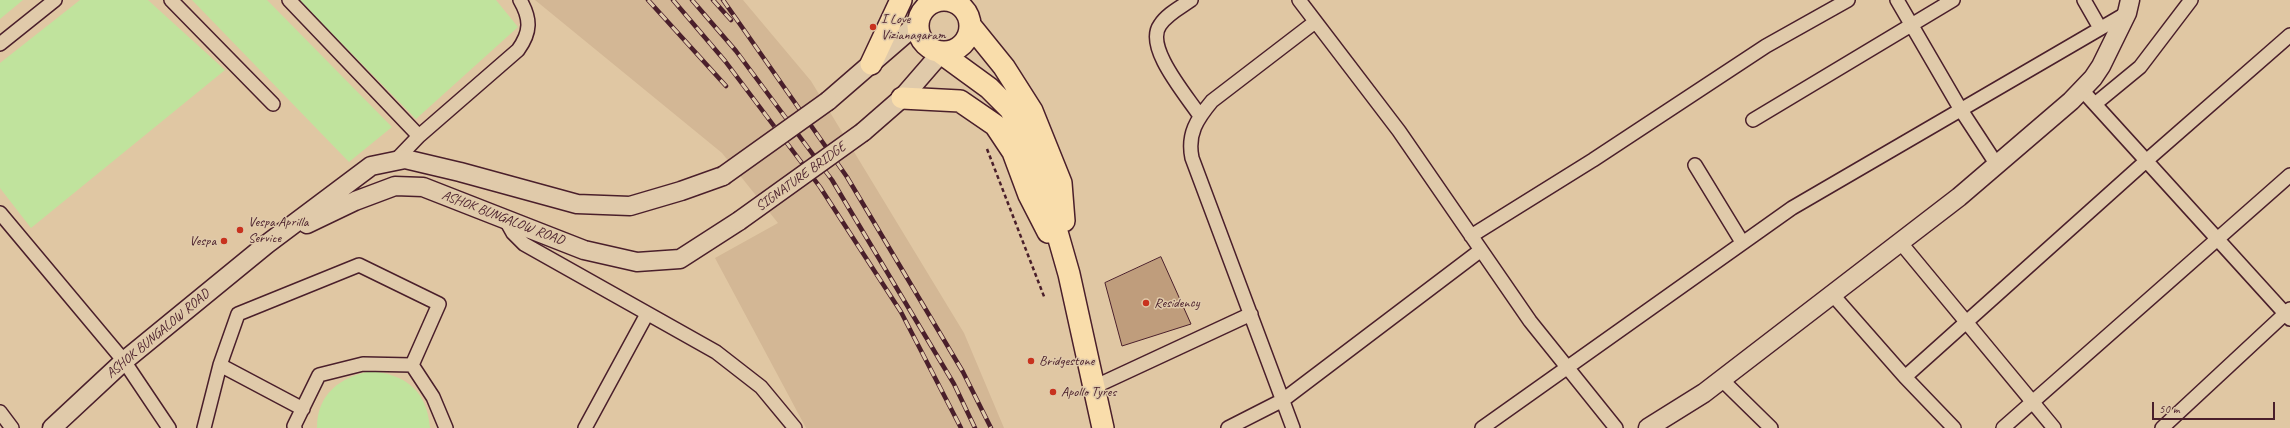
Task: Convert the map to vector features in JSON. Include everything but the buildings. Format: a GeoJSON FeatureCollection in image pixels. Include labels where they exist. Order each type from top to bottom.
{"type":"FeatureCollection","features":[{"type":"Feature","properties":{"kind":"main road"},"geometry":{"type":"LineString","coordinates":[[871,64],[901,0]]}},
{"type":"Feature","properties":{"kind":"main road"},"geometry":{"type":"LineString","coordinates":[[1069,274],[1061,183],[1032,112],[1004,67],[970,25],[965,10],[959,2],[944,0],[937,1],[922,11],[918,32],[934,50],[989,88],[1010,109],[1035,154],[1069,274],[1103,428]]}},
{"type":"Feature","properties":{"kind":"main road"},"geometry":{"type":"LineString","coordinates":[[934,50],[953,51],[960,47],[968,37],[970,25]]}},
{"type":"Feature","properties":{"kind":"main road"},"geometry":{"type":"LineString","coordinates":[[902,98],[960,101],[995,125],[1013,152],[1029,195],[1069,274]]}},
{"type":"Feature","properties":{"kind":"street"},"geometry":{"type":"LineString","coordinates":[[0,44],[55,0]]}},
{"type":"Feature","properties":{"kind":"street"},"geometry":{"type":"LineString","coordinates":[[171,0],[273,104]]}},
{"type":"Feature","properties":{"kind":"street"},"geometry":{"type":"LineString","coordinates":[[289,0],[419,136]]}},
{"type":"Feature","properties":{"kind":"street"},"geometry":{"type":"LineString","coordinates":[[396,160],[419,136],[521,46],[529,32],[529,22],[520,0]]}},
{"type":"Feature","properties":{"kind":"street"},"geometry":{"type":"LineString","coordinates":[[1191,0],[1159,25],[1155,40],[1159,54],[1200,116]]}},
{"type":"Feature","properties":{"kind":"street"},"geometry":{"type":"LineString","coordinates":[[1299,0],[1399,131],[1530,321],[1616,428]]}},
{"type":"Feature","properties":{"kind":"street"},"geometry":{"type":"LineString","coordinates":[[1471,236],[1600,155],[1766,46],[1848,0]]}},
{"type":"Feature","properties":{"kind":"street"},"geometry":{"type":"LineString","coordinates":[[1897,0],[1961,110],[1997,165]]}},
{"type":"Feature","properties":{"kind":"street"},"geometry":{"type":"LineString","coordinates":[[1753,120],[1953,0]]}},
{"type":"Feature","properties":{"kind":"street"},"geometry":{"type":"LineString","coordinates":[[2084,0],[2100,28]]}},
{"type":"Feature","properties":{"kind":"street"},"geometry":{"type":"LineString","coordinates":[[2095,104],[2140,67],[2191,0]]}},
{"type":"Feature","properties":{"kind":"street"},"geometry":{"type":"LineString","coordinates":[[1482,428],[1742,242],[1792,208],[2100,28],[2128,7]]}},
{"type":"Feature","properties":{"kind":"street"},"geometry":{"type":"LineString","coordinates":[[1648,428],[1704,393],[1997,165],[2082,90],[2101,66],[2128,7]]}},
{"type":"Feature","properties":{"kind":"street","name":"ASHOK BUNGALOW ROAD"},"geometry":{"type":"LineString","coordinates":[[52,428],[124,361],[267,244],[371,166],[396,160],[405,160],[460,172],[577,204],[630,206],[681,191],[723,176],[828,101],[871,64],[922,11]]}},
{"type":"Feature","properties":{"kind":"street"},"geometry":{"type":"LineString","coordinates":[[1293,428],[1192,158],[1190,139],[1200,116],[1212,101],[1315,22]]}},
{"type":"Feature","properties":{"kind":"street"},"geometry":{"type":"LineString","coordinates":[[1906,377],[2146,161],[2290,35]]}},
{"type":"Feature","properties":{"kind":"street","name":"SIGNATURE BRIDGE"},"geometry":{"type":"LineString","coordinates":[[739,221],[864,132],[902,98],[934,50]]}},
{"type":"Feature","properties":{"kind":"street"},"geometry":{"type":"LineString","coordinates":[[2082,90],[2217,239],[2288,314],[2162,428]]}},
{"type":"Feature","properties":{"kind":"street"},"geometry":{"type":"LineString","coordinates":[[1695,165],[1742,242]]}},
{"type":"Feature","properties":{"kind":"street"},"geometry":{"type":"LineString","coordinates":[[2003,428],[2290,175]]}},
{"type":"Feature","properties":{"kind":"street","name":"ASHOK BUNGALOW ROAD"},"geometry":{"type":"LineString","coordinates":[[267,244],[355,201],[395,186],[423,187],[504,217],[584,250],[637,262],[680,259],[739,221]]}},
{"type":"Feature","properties":{"kind":"street"},"geometry":{"type":"LineString","coordinates":[[504,217],[513,233],[524,244],[722,357],[761,387],[795,428]]}},
{"type":"Feature","properties":{"kind":"street"},"geometry":{"type":"LineString","coordinates":[[2,220],[124,361],[169,428]]}},
{"type":"Feature","properties":{"kind":"street"},"geometry":{"type":"LineString","coordinates":[[1900,242],[2054,428]]}},
{"type":"Feature","properties":{"kind":"street"},"geometry":{"type":"LineString","coordinates":[[1228,428],[1283,400],[1481,250]]}},
{"type":"Feature","properties":{"kind":"street"},"geometry":{"type":"LineString","coordinates":[[204,428],[220,365],[238,314],[359,265],[439,304],[412,365]]}},
{"type":"Feature","properties":{"kind":"street"},"geometry":{"type":"LineString","coordinates":[[1832,294],[1954,428]]}},
{"type":"Feature","properties":{"kind":"street"},"geometry":{"type":"LineString","coordinates":[[585,428],[647,314]]}},
{"type":"Feature","properties":{"kind":"street"},"geometry":{"type":"LineString","coordinates":[[1094,387],[1251,314]]}},
{"type":"Feature","properties":{"kind":"street"},"geometry":{"type":"LineString","coordinates":[[295,428],[319,375],[363,364],[412,365]]}},
{"type":"Feature","properties":{"kind":"street"},"geometry":{"type":"LineString","coordinates":[[220,365],[303,409]]}},
{"type":"Feature","properties":{"kind":"street"},"geometry":{"type":"LineString","coordinates":[[412,365],[433,397],[446,428]]}},
{"type":"Feature","properties":{"kind":"street"},"geometry":{"type":"LineString","coordinates":[[1721,379],[1771,428]]}},
{"type":"Feature","properties":{"kind":"street"},"geometry":{"type":"LineString","coordinates":[[0,412],[12,428]]}},
{"type":"Feature","properties":{"kind":"path"},"geometry":{"type":"LineString","coordinates":[[986,146],[1018,225],[1045,299]]}},
{"type":"Feature","properties":{"kind":"shaded area"},"geometry":{"type":"Polygon","coordinates":[[[535,0],[743,0],[811,81],[964,333],[1004,428],[806,428],[715,258],[778,223],[722,153],[535,0]]]}},
{"type":"Feature","properties":{"kind":"green space"},"geometry":{"type":"Polygon","coordinates":[[[0,0],[23,0],[0,19],[0,0]]]}},
{"type":"Feature","properties":{"kind":"green space"},"geometry":{"type":"Polygon","coordinates":[[[80,0],[148,0],[225,70],[31,228],[0,188],[0,63],[80,0]]]}},
{"type":"Feature","properties":{"kind":"green space"},"geometry":{"type":"Polygon","coordinates":[[[192,0],[267,0],[392,127],[349,162],[192,0]]]}},
{"type":"Feature","properties":{"kind":"green space"},"geometry":{"type":"Polygon","coordinates":[[[299,0],[496,0],[518,27],[416,119],[299,0]]]}},
{"type":"Feature","properties":{"kind":"green space"},"geometry":{"type":"Polygon","coordinates":[[[371,371],[395,376],[413,387],[425,404],[430,428],[317,428],[321,405],[326,396],[341,382],[371,371]]]}},
{"type":"Feature","properties":{"kind":"railway"},"geometry":{"type":"LineString","coordinates":[[648,0],[726,86]]}},
{"type":"Feature","properties":{"kind":"railway"},"geometry":{"type":"LineString","coordinates":[[673,0],[725,61],[820,187],[901,312],[961,428]]}},
{"type":"Feature","properties":{"kind":"railway"},"geometry":{"type":"LineString","coordinates":[[692,0],[736,51],[832,180],[954,384],[975,428]]}},
{"type":"Feature","properties":{"kind":"railway"},"geometry":{"type":"LineString","coordinates":[[713,0],[731,20]]}},
{"type":"Feature","properties":{"kind":"railway"},"geometry":{"type":"LineString","coordinates":[[723,0],[847,177],[963,372],[991,428]]}},
{"type":"Feature","properties":{"kind":"place","name":"I Love Vizianagaram"},"geometry":{"type":"Point","coordinates":[873,27]}},
{"type":"Feature","properties":{"kind":"place","name":"Vespa Aprilla Service"},"geometry":{"type":"Point","coordinates":[240,230]}},
{"type":"Feature","properties":{"kind":"place","name":"Vespa"},"geometry":{"type":"Point","coordinates":[224,241]}},
{"type":"Feature","properties":{"kind":"place","name":"Residency"},"geometry":{"type":"Point","coordinates":[1146,303]}},
{"type":"Feature","properties":{"kind":"place","name":"Bridgestone"},"geometry":{"type":"Point","coordinates":[1031,361]}},
{"type":"Feature","properties":{"kind":"place","name":"Apollo Tyres"},"geometry":{"type":"Point","coordinates":[1053,392]}}]}
